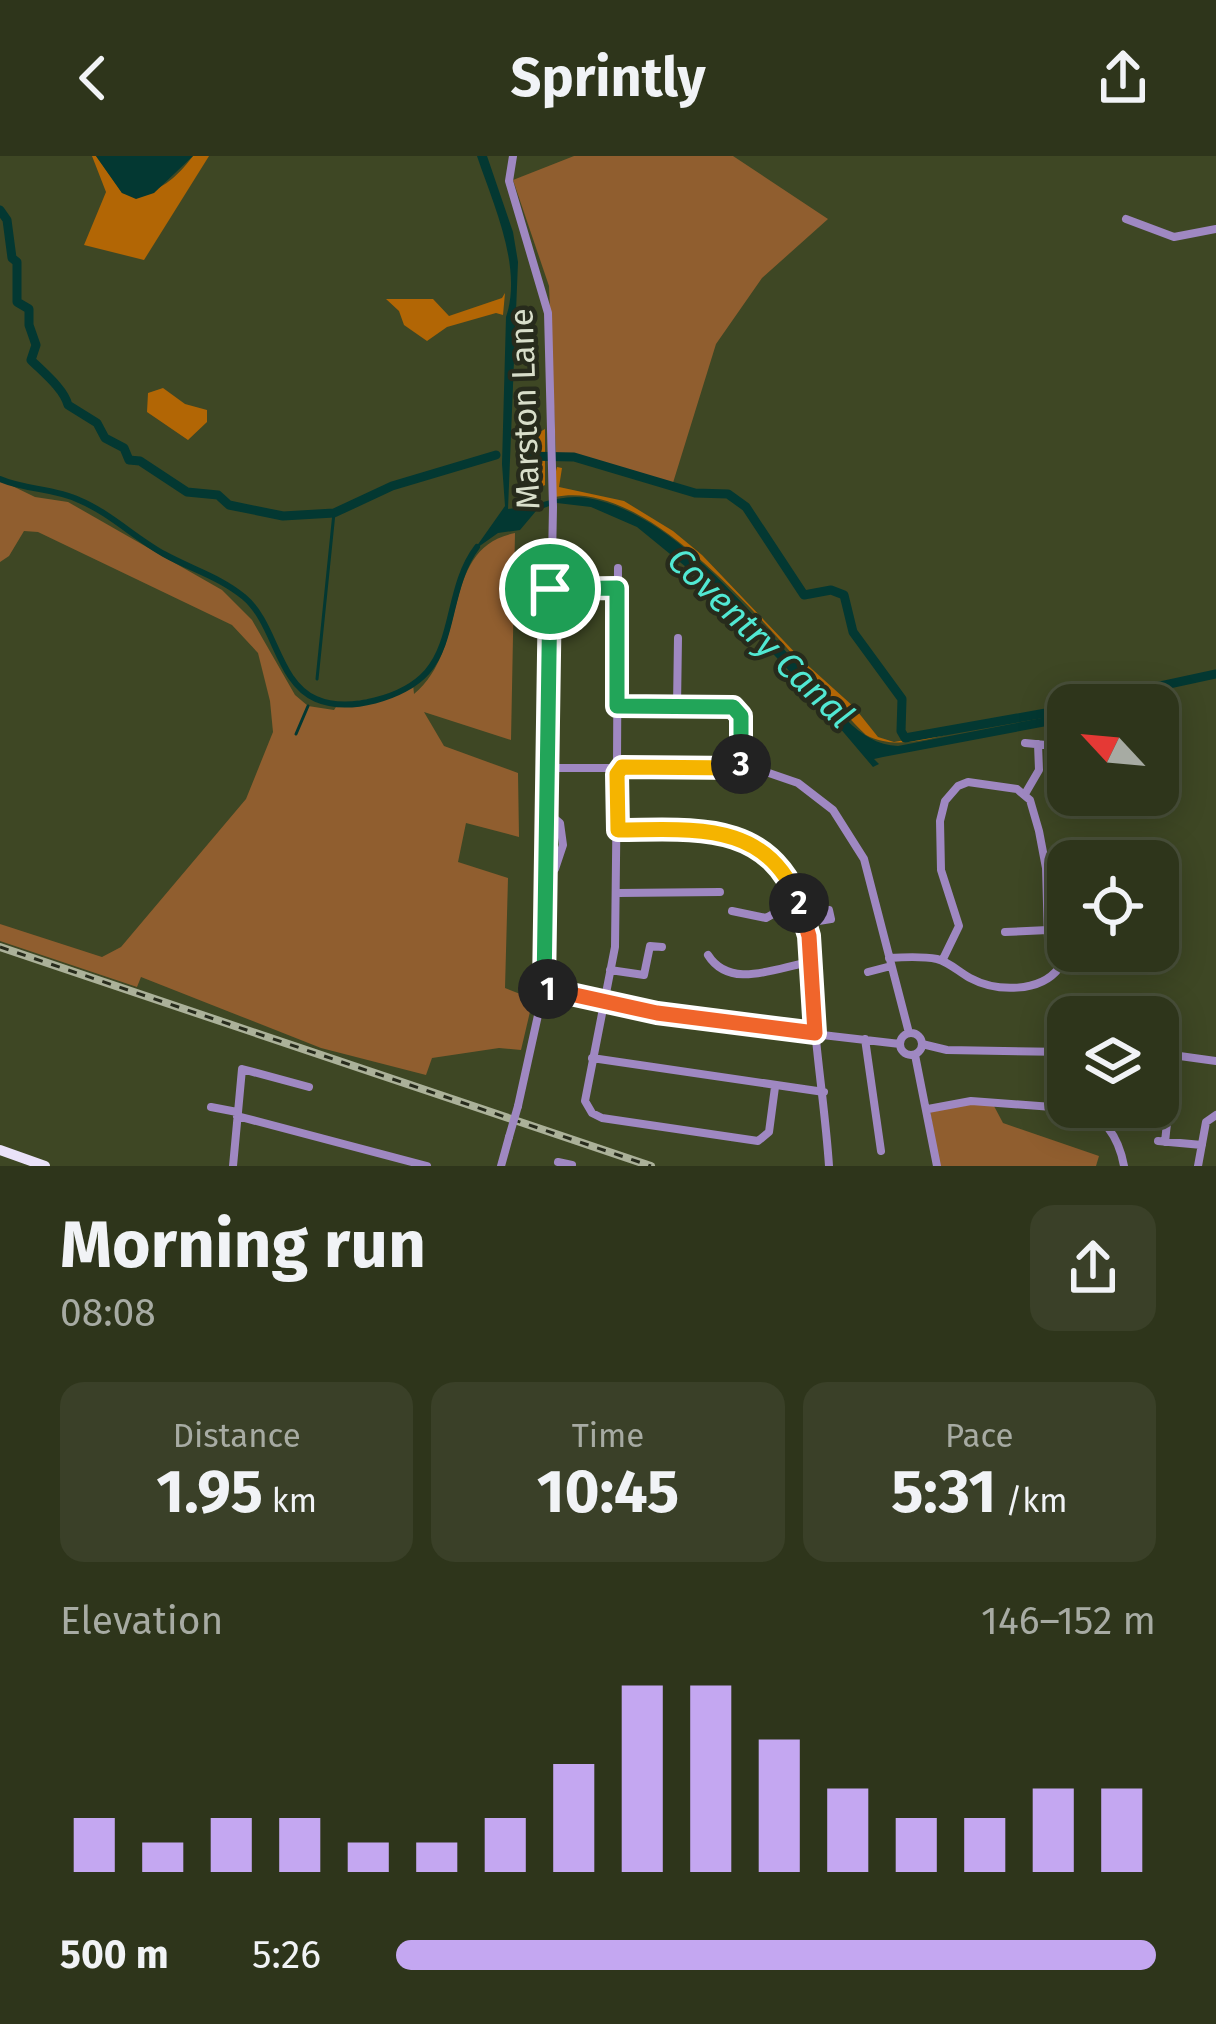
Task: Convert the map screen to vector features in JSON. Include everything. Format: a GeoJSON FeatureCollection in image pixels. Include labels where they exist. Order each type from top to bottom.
{"type":"FeatureCollection","features":[{"type":"Feature","properties":{"kind":"main road"},"geometry":{"type":"LineString","coordinates":[[0,1150],[46,1166]]}},
{"type":"Feature","properties":{"kind":"street","name":"Marston Lane"},"geometry":{"type":"LineString","coordinates":[[500,1166],[544,988],[553,507],[548,313],[509,181],[513,156]]}},
{"type":"Feature","properties":{"kind":"street"},"geometry":{"type":"LineString","coordinates":[[1126,219],[1174,237],[1216,229]]}},
{"type":"Feature","properties":{"kind":"street"},"geometry":{"type":"LineString","coordinates":[[617,568],[618,893],[610,970],[585,1101],[592,1113],[623,1123],[758,1141],[769,1132],[775,1087]]}},
{"type":"Feature","properties":{"kind":"street"},"geometry":{"type":"LineString","coordinates":[[550,589],[617,588]]}},
{"type":"Feature","properties":{"kind":"street"},"geometry":{"type":"LineString","coordinates":[[677,706],[678,638]]}},
{"type":"Feature","properties":{"kind":"street"},"geometry":{"type":"LineString","coordinates":[[617,706],[726,706],[739,711],[741,768]]}},
{"type":"Feature","properties":{"kind":"street"},"geometry":{"type":"LineString","coordinates":[[1025,743],[1042,745],[1039,770],[1025,794]]}},
{"type":"Feature","properties":{"kind":"street"},"geometry":{"type":"LineString","coordinates":[[548,768],[741,768],[798,783],[841,818],[864,859],[909,1034]]}},
{"type":"Feature","properties":{"kind":"street"},"geometry":{"type":"LineString","coordinates":[[943,959],[959,926],[941,870],[940,821],[945,801],[958,786],[968,782],[1025,794],[1046,868],[1047,899]]}},
{"type":"Feature","properties":{"kind":"street"},"geometry":{"type":"LineString","coordinates":[[546,873],[555,869],[563,845],[560,824],[547,812]]}},
{"type":"Feature","properties":{"kind":"street"},"geometry":{"type":"LineString","coordinates":[[618,830],[704,830],[738,838],[776,863],[806,923],[829,1166]]}},
{"type":"Feature","properties":{"kind":"street"},"geometry":{"type":"LineString","coordinates":[[618,893],[720,892]]}},
{"type":"Feature","properties":{"kind":"street"},"geometry":{"type":"LineString","coordinates":[[732,911],[766,918],[798,900]]}},
{"type":"Feature","properties":{"kind":"street"},"geometry":{"type":"LineString","coordinates":[[806,923],[831,919],[830,910]]}},
{"type":"Feature","properties":{"kind":"street"},"geometry":{"type":"LineString","coordinates":[[1005,932],[1047,930]]}},
{"type":"Feature","properties":{"kind":"street"},"geometry":{"type":"LineString","coordinates":[[610,970],[644,975],[650,946],[662,947]]}},
{"type":"Feature","properties":{"kind":"street"},"geometry":{"type":"LineString","coordinates":[[868,972],[890,962],[943,959],[976,982],[1014,987],[1037,985],[1054,972]]}},
{"type":"Feature","properties":{"kind":"street"},"geometry":{"type":"LineString","coordinates":[[709,961],[731,975],[810,962]]}},
{"type":"Feature","properties":{"kind":"street"},"geometry":{"type":"LineString","coordinates":[[544,988],[710,1022],[900,1044]]}},
{"type":"Feature","properties":{"kind":"street"},"geometry":{"type":"LineString","coordinates":[[900,1044],[909,1034]]}},
{"type":"Feature","properties":{"kind":"street"},"geometry":{"type":"LineString","coordinates":[[909,1034],[918,1036],[922,1044]]}},
{"type":"Feature","properties":{"kind":"street"},"geometry":{"type":"LineString","coordinates":[[865,1039],[880,1151]]}},
{"type":"Feature","properties":{"kind":"street"},"geometry":{"type":"LineString","coordinates":[[900,1044],[903,1052],[915,1055]]}},
{"type":"Feature","properties":{"kind":"street"},"geometry":{"type":"LineString","coordinates":[[922,1044],[1047,1051]]}},
{"type":"Feature","properties":{"kind":"street"},"geometry":{"type":"LineString","coordinates":[[922,1044],[915,1055],[937,1166]]}},
{"type":"Feature","properties":{"kind":"street"},"geometry":{"type":"LineString","coordinates":[[1179,1056],[1216,1060]]}},
{"type":"Feature","properties":{"kind":"street"},"geometry":{"type":"LineString","coordinates":[[592,1058],[824,1093]]}},
{"type":"Feature","properties":{"kind":"street"},"geometry":{"type":"LineString","coordinates":[[233,1166],[242,1069],[309,1087]]}},
{"type":"Feature","properties":{"kind":"street"},"geometry":{"type":"LineString","coordinates":[[928,1109],[971,1102],[1079,1109],[1111,1129],[1124,1166]]}},
{"type":"Feature","properties":{"kind":"street"},"geometry":{"type":"LineString","coordinates":[[211,1107],[427,1166]]}},
{"type":"Feature","properties":{"kind":"street"},"geometry":{"type":"LineString","coordinates":[[1198,1166],[1208,1118],[1216,1115]]}},
{"type":"Feature","properties":{"kind":"street"},"geometry":{"type":"LineString","coordinates":[[1165,1128],[1161,1141],[1202,1145]]}},
{"type":"Feature","properties":{"kind":"shaded area"},"geometry":{"type":"Polygon","coordinates":[[[92,156],[122,193],[133,194],[162,186],[193,156],[209,156],[144,260],[84,245],[106,192],[92,156]]]}},
{"type":"Feature","properties":{"kind":"shaded area"},"geometry":{"type":"Polygon","coordinates":[[[574,156],[733,156],[828,219],[762,278],[716,344],[672,486],[575,457],[556,456],[549,286],[513,180],[574,156]]]}},
{"type":"Feature","properties":{"kind":"shaded area"},"geometry":{"type":"Polygon","coordinates":[[[505,293],[503,315],[447,327],[427,341],[404,325],[399,311],[386,299],[433,299],[449,316],[505,293]]]}},
{"type":"Feature","properties":{"kind":"shaded area"},"geometry":{"type":"Polygon","coordinates":[[[163,388],[185,404],[207,410],[207,422],[188,440],[147,412],[148,393],[163,388]]]}},
{"type":"Feature","properties":{"kind":"shaded area"},"geometry":{"type":"Polygon","coordinates":[[[545,429],[545,485],[522,497],[520,465],[526,462],[522,442],[545,429]]]}},
{"type":"Feature","properties":{"kind":"shaded area"},"geometry":{"type":"Polygon","coordinates":[[[557,467],[562,468],[559,487],[624,501],[673,531],[854,707],[878,737],[894,742],[866,735],[725,582],[682,545],[639,515],[596,498],[555,497],[557,467]]]}},
{"type":"Feature","properties":{"kind":"shaded area"},"geometry":{"type":"Polygon","coordinates":[[[0,480],[35,497],[68,502],[222,590],[252,620],[295,695],[308,706],[334,710],[338,704],[390,696],[413,684],[414,694],[432,674],[443,651],[464,578],[475,558],[491,542],[515,533],[511,740],[424,712],[444,746],[518,773],[519,837],[466,823],[458,862],[508,878],[505,988],[533,999],[521,1050],[499,1048],[432,1058],[426,1075],[321,1048],[141,977],[137,987],[0,941],[0,924],[102,957],[121,947],[246,799],[273,732],[258,653],[232,625],[38,532],[24,531],[0,562],[0,480]]]}},
{"type":"Feature","properties":{"kind":"shaded area"},"geometry":{"type":"Polygon","coordinates":[[[978,727],[936,737],[894,742],[978,727]]]}},
{"type":"Feature","properties":{"kind":"shaded area"},"geometry":{"type":"Polygon","coordinates":[[[971,1103],[994,1106],[1003,1123],[1099,1156],[1096,1166],[939,1166],[930,1110],[971,1103]]]}},
{"type":"Feature","properties":{"kind":"water"},"geometry":{"type":"Polygon","coordinates":[[[96,156],[193,156],[154,193],[136,199],[122,193],[96,156]]]}},
{"type":"Feature","properties":{"kind":"water"},"geometry":{"type":"Polygon","coordinates":[[[477,156],[487,156],[513,232],[518,262],[508,509],[567,497],[588,498],[651,523],[736,596],[847,720],[884,744],[898,746],[1047,717],[1047,726],[874,759],[879,764],[873,767],[708,585],[637,527],[591,507],[557,503],[536,511],[520,530],[498,533],[474,550],[505,506],[502,464],[511,278],[504,236],[477,156]]]}},
{"type":"Feature","properties":{"kind":"waterway"},"geometry":{"type":"LineString","coordinates":[[0,210],[17,262],[17,302],[29,309],[36,345],[31,360],[58,387],[68,405],[97,423],[105,438],[124,448],[129,460],[140,461],[187,492],[218,495],[229,505],[283,516],[334,513],[392,486],[496,455]]}},
{"type":"Feature","properties":{"kind":"waterway"},"geometry":{"type":"LineString","coordinates":[[526,456],[574,457],[695,493],[728,494],[746,507],[804,595],[831,590],[844,595],[853,632],[902,699],[905,738],[1047,713]]}},
{"type":"Feature","properties":{"kind":"waterway","name":"Coventry Canal"},"geometry":{"type":"LineString","coordinates":[[0,479],[79,500],[164,554],[235,590],[255,608],[293,680],[303,691],[329,703],[390,696],[427,672],[443,644],[461,578],[477,547]]}},
{"type":"Feature","properties":{"kind":"waterway"},"geometry":{"type":"LineString","coordinates":[[317,679],[334,513]]}},
{"type":"Feature","properties":{"kind":"waterway"},"geometry":{"type":"LineString","coordinates":[[1170,684],[1216,674]]}},
{"type":"Feature","properties":{"kind":"waterway"},"geometry":{"type":"LineString","coordinates":[[296,734],[308,706]]}},
{"type":"Feature","properties":{"kind":"railway"},"geometry":{"type":"LineString","coordinates":[[0,947],[651,1166]]}},
{"type":"Feature","properties":{"kind":"route"},"geometry":{"type":"LineString","coordinates":[[617,588],[617,706],[726,706],[739,711],[741,768],[622,767],[617,774],[618,830],[719,832],[748,842],[776,863],[796,894],[809,936],[815,1033],[710,1022],[544,988],[550,589],[617,588]]}}]}
